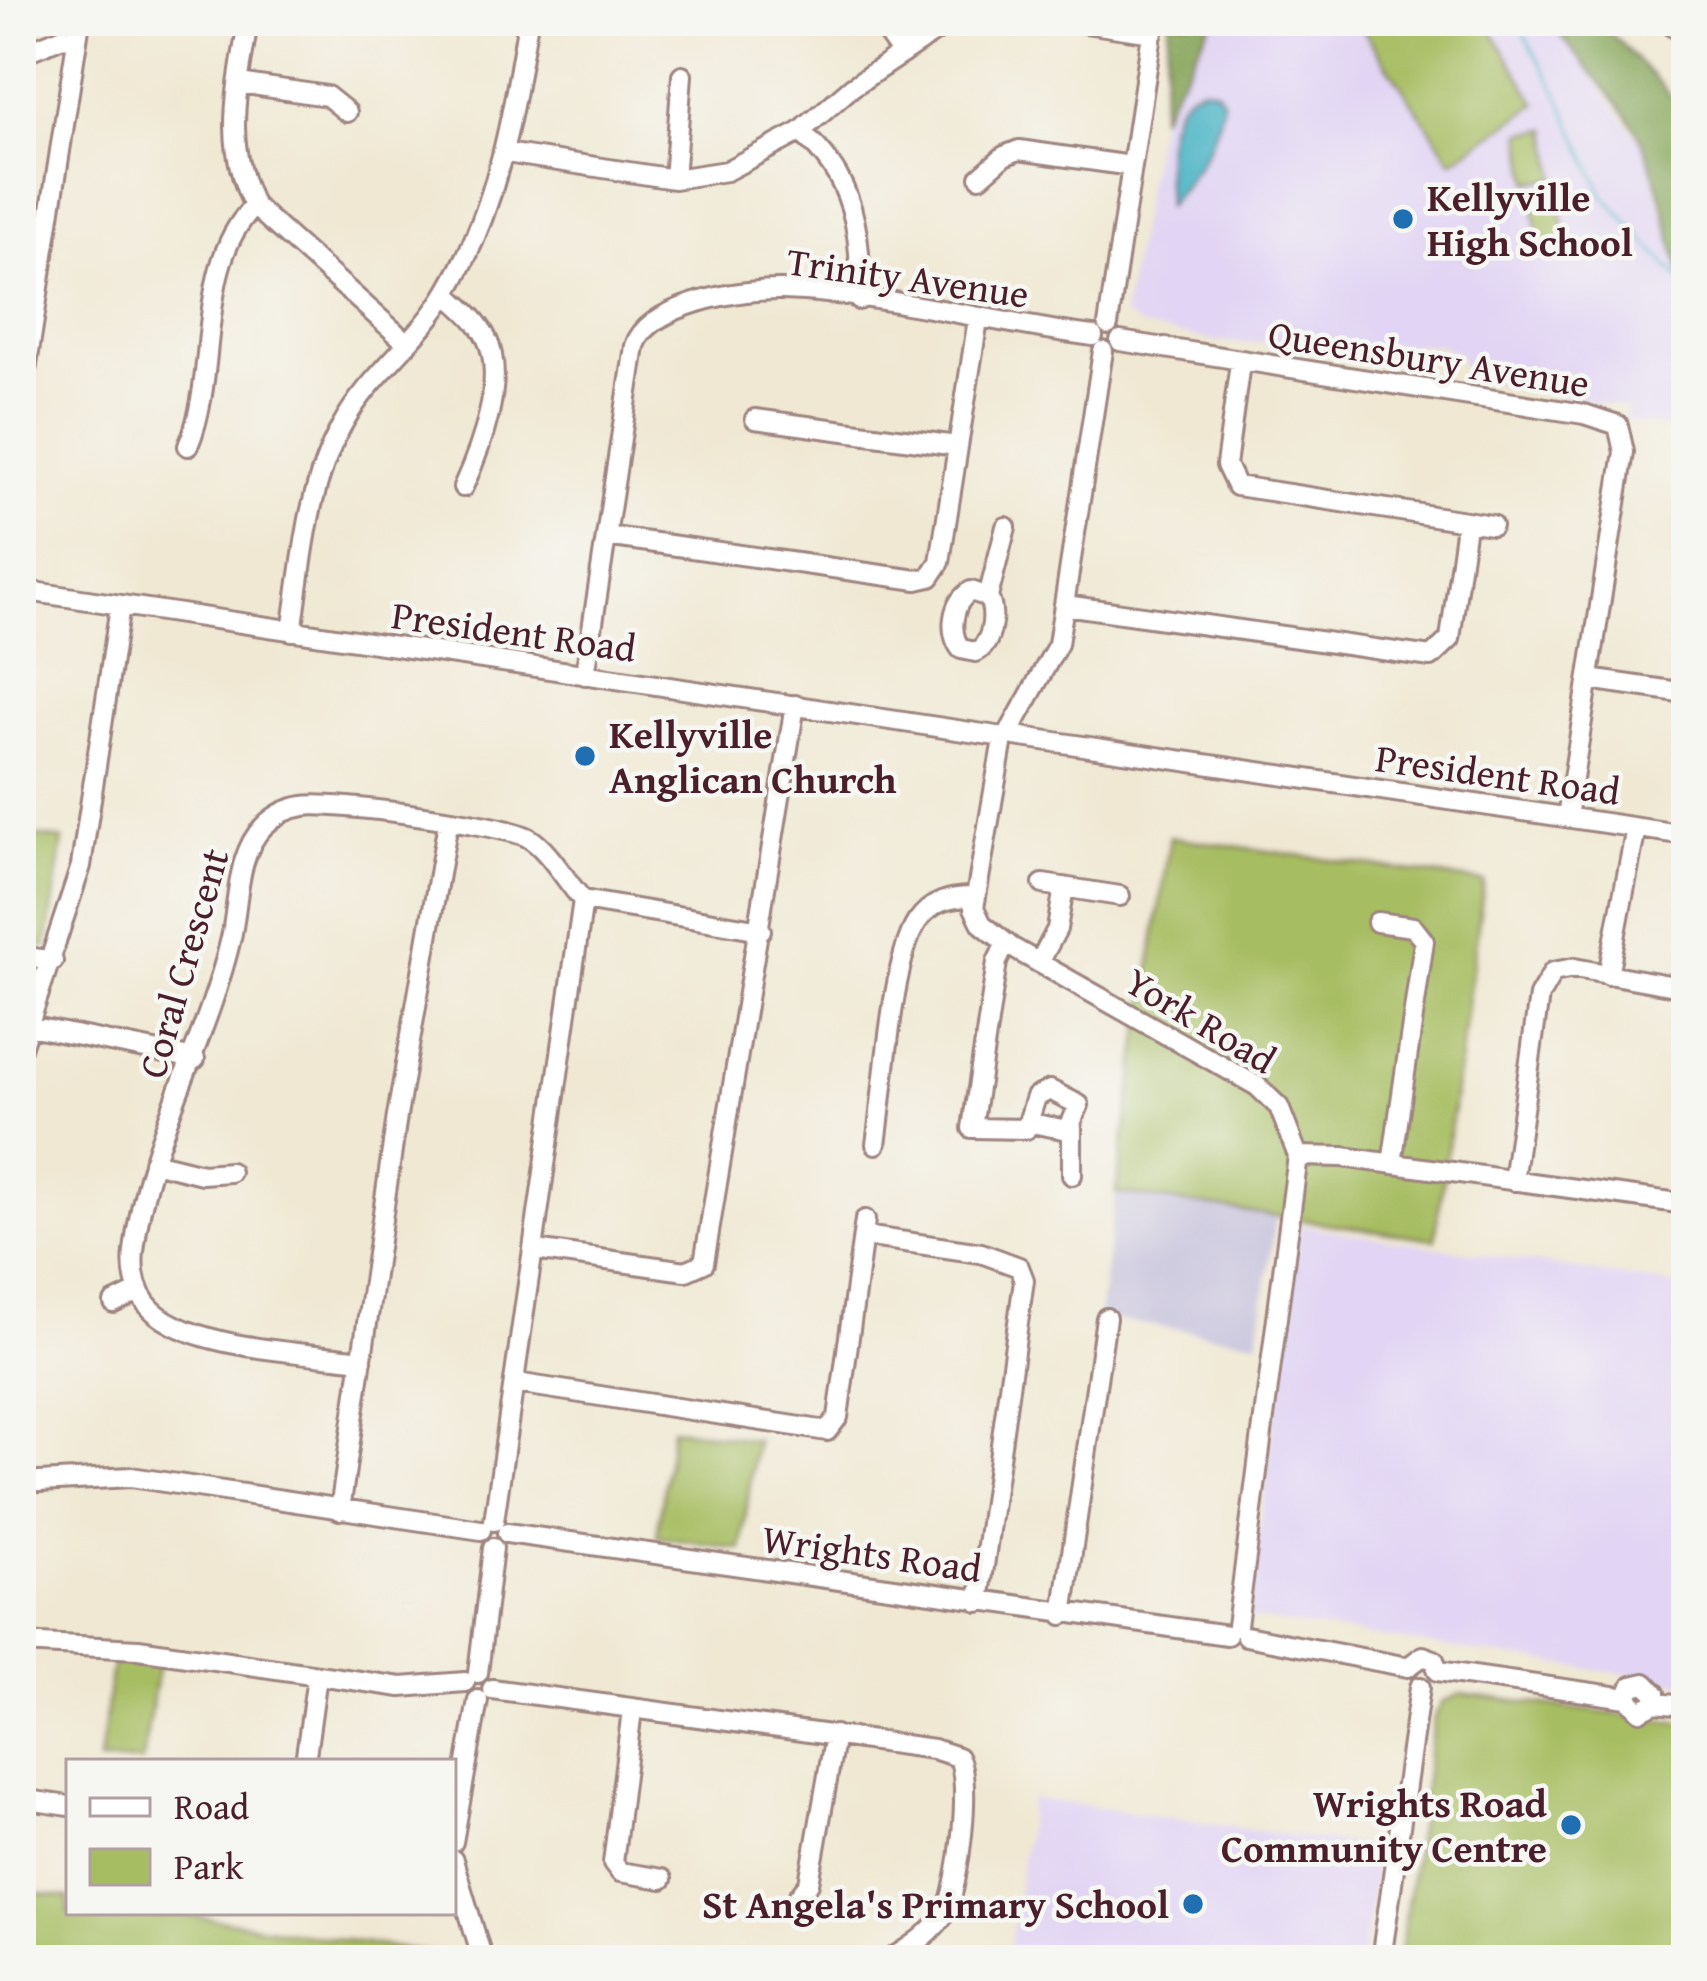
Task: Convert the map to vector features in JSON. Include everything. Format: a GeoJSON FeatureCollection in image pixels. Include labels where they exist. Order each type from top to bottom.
{"type":"FeatureCollection","features":[{"type":"Feature","properties":{"kind":"street"},"geometry":{"type":"LineString","coordinates":[[248,21],[232,146],[254,206],[407,343]]}},
{"type":"Feature","properties":{"kind":"street"},"geometry":{"type":"LineString","coordinates":[[292,631],[313,500],[341,426],[447,295],[480,227],[506,153],[528,21]]}},
{"type":"Feature","properties":{"kind":"street"},"geometry":{"type":"LineString","coordinates":[[878,21],[902,53]]}},
{"type":"Feature","properties":{"kind":"street"},"geometry":{"type":"LineString","coordinates":[[506,153],[674,178],[727,171],[800,132],[951,21]]}},
{"type":"Feature","properties":{"kind":"street"},"geometry":{"type":"LineString","coordinates":[[877,1144],[909,941],[932,906],[952,897],[974,897],[1006,736],[1051,664],[1065,605],[1154,27],[1071,21]]}},
{"type":"Feature","properties":{"kind":"street"},"geometry":{"type":"LineString","coordinates":[[1668,21],[1686,37]]}},
{"type":"Feature","properties":{"kind":"street"},"geometry":{"type":"LineString","coordinates":[[21,54],[79,30]]}},
{"type":"Feature","properties":{"kind":"street"},"geometry":{"type":"LineString","coordinates":[[21,404],[79,30]]}},
{"type":"Feature","properties":{"kind":"street"},"geometry":{"type":"LineString","coordinates":[[674,178],[682,75]]}},
{"type":"Feature","properties":{"kind":"street"},"geometry":{"type":"LineString","coordinates":[[238,83],[327,96],[347,112]]}},
{"type":"Feature","properties":{"kind":"street"},"geometry":{"type":"LineString","coordinates":[[800,132],[828,163],[855,213],[862,247],[859,300]]}},
{"type":"Feature","properties":{"kind":"street"},"geometry":{"type":"LineString","coordinates":[[980,177],[1019,150],[1131,166]]}},
{"type":"Feature","properties":{"kind":"street"},"geometry":{"type":"LineString","coordinates":[[188,446],[200,418],[222,257],[231,230],[254,206]]}},
{"type":"Feature","properties":{"kind":"street","name":"Trinity Avenue"},"geometry":{"type":"LineString","coordinates":[[585,675],[635,346],[651,320],[670,310],[772,290],[1106,338]]}},
{"type":"Feature","properties":{"kind":"street"},"geometry":{"type":"LineString","coordinates":[[447,295],[476,320],[492,351],[479,451],[463,487]]}},
{"type":"Feature","properties":{"kind":"street"},"geometry":{"type":"LineString","coordinates":[[933,574],[978,319]]}},
{"type":"Feature","properties":{"kind":"street","name":"Queensbury Avenue"},"geometry":{"type":"LineString","coordinates":[[1106,338],[1240,363],[1584,414],[1618,425],[1624,452],[1567,817]]}},
{"type":"Feature","properties":{"kind":"street"},"geometry":{"type":"LineString","coordinates":[[1240,363],[1227,484],[1466,525],[1492,525]]}},
{"type":"Feature","properties":{"kind":"street"},"geometry":{"type":"LineString","coordinates":[[755,419],[957,446]]}},
{"type":"Feature","properties":{"kind":"street"},"geometry":{"type":"LineString","coordinates":[[1065,605],[1445,657],[1466,525]]}},
{"type":"Feature","properties":{"kind":"street"},"geometry":{"type":"LineString","coordinates":[[962,596],[955,644],[976,652],[988,641],[993,608],[988,596],[1006,527]]}},
{"type":"Feature","properties":{"kind":"street"},"geometry":{"type":"LineString","coordinates":[[606,536],[917,580],[933,574]]}},
{"type":"Feature","properties":{"kind":"street"},"geometry":{"type":"LineString","coordinates":[[933,574],[962,596],[988,596]]}},
{"type":"Feature","properties":{"kind":"street","name":"President Road"},"geometry":{"type":"LineString","coordinates":[[21,590],[1686,835]]}},
{"type":"Feature","properties":{"kind":"street"},"geometry":{"type":"LineString","coordinates":[[21,1048],[53,961],[85,848],[120,606]]}},
{"type":"Feature","properties":{"kind":"street"},"geometry":{"type":"LineString","coordinates":[[1589,679],[1686,693]]}},
{"type":"Feature","properties":{"kind":"street"},"geometry":{"type":"LineString","coordinates":[[535,1250],[686,1271],[704,1263],[744,993],[761,930],[795,705]]}},
{"type":"Feature","properties":{"kind":"street","name":"Coral Crescent"},"geometry":{"type":"LineString","coordinates":[[139,1291],[134,1252],[153,1162],[196,1060],[230,942],[246,853],[260,830],[279,814],[314,805],[528,837],[583,900]]}},
{"type":"Feature","properties":{"kind":"street"},"geometry":{"type":"LineString","coordinates":[[340,1510],[397,1116],[448,823]]}},
{"type":"Feature","properties":{"kind":"street"},"geometry":{"type":"LineString","coordinates":[[1609,975],[1636,828]]}},
{"type":"Feature","properties":{"kind":"street"},"geometry":{"type":"LineString","coordinates":[[1039,963],[1057,929],[1053,885],[1120,896]]}},
{"type":"Feature","properties":{"kind":"street","name":"York Road"},"geometry":{"type":"LineString","coordinates":[[974,897],[982,924],[1006,944],[1257,1086],[1279,1107],[1298,1156]]}},
{"type":"Feature","properties":{"kind":"street"},"geometry":{"type":"LineString","coordinates":[[471,1677],[493,1548],[483,1541],[494,1528],[583,900],[761,930]]}},
{"type":"Feature","properties":{"kind":"street"},"geometry":{"type":"LineString","coordinates":[[1377,922],[1413,927],[1424,940],[1392,1164]]}},
{"type":"Feature","properties":{"kind":"street"},"geometry":{"type":"LineString","coordinates":[[1006,944],[997,962],[972,1128],[1016,1132],[1030,1123],[1036,1097],[1050,1090],[1063,1092],[1078,1105],[1072,1127],[1072,1175]]}},
{"type":"Feature","properties":{"kind":"street"},"geometry":{"type":"LineString","coordinates":[[21,956],[53,961]]}},
{"type":"Feature","properties":{"kind":"street"},"geometry":{"type":"LineString","coordinates":[[1513,1181],[1539,996],[1553,972],[1574,968],[1686,988]]}},
{"type":"Feature","properties":{"kind":"street"},"geometry":{"type":"LineString","coordinates":[[29,1026],[196,1060]]}},
{"type":"Feature","properties":{"kind":"street"},"geometry":{"type":"LineString","coordinates":[[1030,1123],[1064,1131],[1072,1127]]}},
{"type":"Feature","properties":{"kind":"street"},"geometry":{"type":"LineString","coordinates":[[1237,1632],[1298,1156],[1392,1164],[1686,1204]]}},
{"type":"Feature","properties":{"kind":"street"},"geometry":{"type":"LineString","coordinates":[[153,1162],[202,1174],[230,1172]]}},
{"type":"Feature","properties":{"kind":"street"},"geometry":{"type":"LineString","coordinates":[[516,1383],[826,1431],[838,1417],[865,1228],[998,1257],[1019,1267],[1024,1280],[979,1602]]}},
{"type":"Feature","properties":{"kind":"street"},"geometry":{"type":"LineString","coordinates":[[114,1303],[139,1291],[159,1317],[182,1331],[362,1360]]}},
{"type":"Feature","properties":{"kind":"street"},"geometry":{"type":"LineString","coordinates":[[1063,1615],[1106,1318]]}},
{"type":"Feature","properties":{"kind":"street","name":"Wrights Road"},"geometry":{"type":"LineString","coordinates":[[21,1483],[131,1477],[1063,1615],[1237,1632],[1408,1667]]}},
{"type":"Feature","properties":{"kind":"street"},"geometry":{"type":"LineString","coordinates":[[21,1643],[138,1649],[401,1687],[489,1677],[456,1828]]}},
{"type":"Feature","properties":{"kind":"street"},"geometry":{"type":"LineString","coordinates":[[1423,1656],[1434,1660],[1438,1671],[1431,1684],[1420,1687],[1409,1679],[1408,1667],[1423,1656]]}},
{"type":"Feature","properties":{"kind":"street"},"geometry":{"type":"LineString","coordinates":[[1438,1671],[1628,1698],[1632,1686],[1645,1683],[1655,1693],[1655,1703],[1686,1706]]}},
{"type":"Feature","properties":{"kind":"street"},"geometry":{"type":"LineString","coordinates":[[304,1759],[317,1676]]}},
{"type":"Feature","properties":{"kind":"street"},"geometry":{"type":"LineString","coordinates":[[1381,1960],[1420,1687]]}},
{"type":"Feature","properties":{"kind":"street"},"geometry":{"type":"LineString","coordinates":[[485,1694],[835,1735],[958,1757],[963,1766],[956,1870],[946,1909],[922,1940],[890,1960]]}},
{"type":"Feature","properties":{"kind":"street"},"geometry":{"type":"LineString","coordinates":[[632,1710],[614,1863],[620,1872],[662,1879]]}},
{"type":"Feature","properties":{"kind":"street"},"geometry":{"type":"LineString","coordinates":[[798,1897],[809,1883],[835,1735]]}},
{"type":"Feature","properties":{"kind":"street"},"geometry":{"type":"LineString","coordinates":[[21,1799],[66,1806]]}},
{"type":"Feature","properties":{"kind":"street"},"geometry":{"type":"LineString","coordinates":[[456,1870],[483,1960]]}},
{"type":"Feature","properties":{"kind":"shaded area","name":"Kellyville High School"},"geometry":{"type":"Polygon","coordinates":[[[1213,21],[1552,21],[1644,147],[1686,292],[1686,431],[1626,421],[1627,408],[1467,378],[1458,354],[1439,345],[1221,342],[1142,327],[1123,315],[1159,117],[1213,21]]]}},
{"type":"Feature","properties":{"kind":"shaded area"},"geometry":{"type":"Polygon","coordinates":[[[1116,1193],[1276,1216],[1258,1341],[1099,1318],[1116,1193]]]}},
{"type":"Feature","properties":{"kind":"shaded area"},"geometry":{"type":"Polygon","coordinates":[[[1300,1225],[1686,1287],[1686,1683],[1248,1618],[1300,1225]]]}},
{"type":"Feature","properties":{"kind":"shaded area","name":"St Angela's Primary School"},"geometry":{"type":"Polygon","coordinates":[[[1031,1798],[1378,1848],[1362,1960],[1008,1960],[1031,1798]]]}},
{"type":"Feature","properties":{"kind":"green space"},"geometry":{"type":"Polygon","coordinates":[[[1170,21],[1213,21],[1159,117],[1170,21]]]}},
{"type":"Feature","properties":{"kind":"green space"},"geometry":{"type":"Polygon","coordinates":[[[1357,21],[1486,21],[1537,104],[1452,161],[1357,21]]]}},
{"type":"Feature","properties":{"kind":"green space"},"geometry":{"type":"Polygon","coordinates":[[[1551,21],[1599,21],[1686,111],[1686,292],[1645,148],[1614,98],[1551,21]]]}},
{"type":"Feature","properties":{"kind":"green space"},"geometry":{"type":"Polygon","coordinates":[[[1549,129],[1557,178],[1530,182],[1522,133],[1549,129]]]}},
{"type":"Feature","properties":{"kind":"green space"},"geometry":{"type":"Polygon","coordinates":[[[1558,187],[1566,241],[1540,245],[1531,191],[1558,187]]]}},
{"type":"Feature","properties":{"kind":"green space"},"geometry":{"type":"Polygon","coordinates":[[[21,834],[63,840],[47,946],[21,947],[21,834]]]}},
{"type":"Feature","properties":{"kind":"green space"},"geometry":{"type":"Polygon","coordinates":[[[1170,837],[1484,882],[1435,1239],[1116,1193],[1170,837]]]}},
{"type":"Feature","properties":{"kind":"green space"},"geometry":{"type":"Polygon","coordinates":[[[672,1428],[756,1440],[741,1549],[657,1537],[672,1428]]]}},
{"type":"Feature","properties":{"kind":"green space"},"geometry":{"type":"Polygon","coordinates":[[[114,1651],[159,1661],[143,1759],[99,1759],[114,1651]]]}},
{"type":"Feature","properties":{"kind":"green space"},"geometry":{"type":"Polygon","coordinates":[[[1461,1694],[1686,1723],[1686,1960],[1399,1960],[1434,1718],[1443,1702],[1461,1694]]]}},
{"type":"Feature","properties":{"kind":"green space"},"geometry":{"type":"Polygon","coordinates":[[[21,1891],[66,1898],[66,1915],[187,1915],[472,1960],[21,1960],[21,1891]]]}},
{"type":"Feature","properties":{"kind":"water"},"geometry":{"type":"Polygon","coordinates":[[[1204,87],[1216,90],[1223,101],[1220,117],[1202,158],[1167,206],[1171,119],[1189,94],[1204,87]]]}},
{"type":"Feature","properties":{"kind":"waterway"},"geometry":{"type":"LineString","coordinates":[[1516,21],[1558,93],[1604,196],[1686,286]]}},
{"type":"Feature","properties":{"kind":"place","name":"Kellyville High School"},"geometry":{"type":"Point","coordinates":[1403,219]}},
{"type":"Feature","properties":{"kind":"place","name":"Kellyville Anglican Church"},"geometry":{"type":"Point","coordinates":[585,756]}},
{"type":"Feature","properties":{"kind":"place","name":"Wrights Road Community Centre"},"geometry":{"type":"Point","coordinates":[1571,1825]}},
{"type":"Feature","properties":{"kind":"place","name":"St Angela's Primary School"},"geometry":{"type":"Point","coordinates":[1193,1904]}}]}
